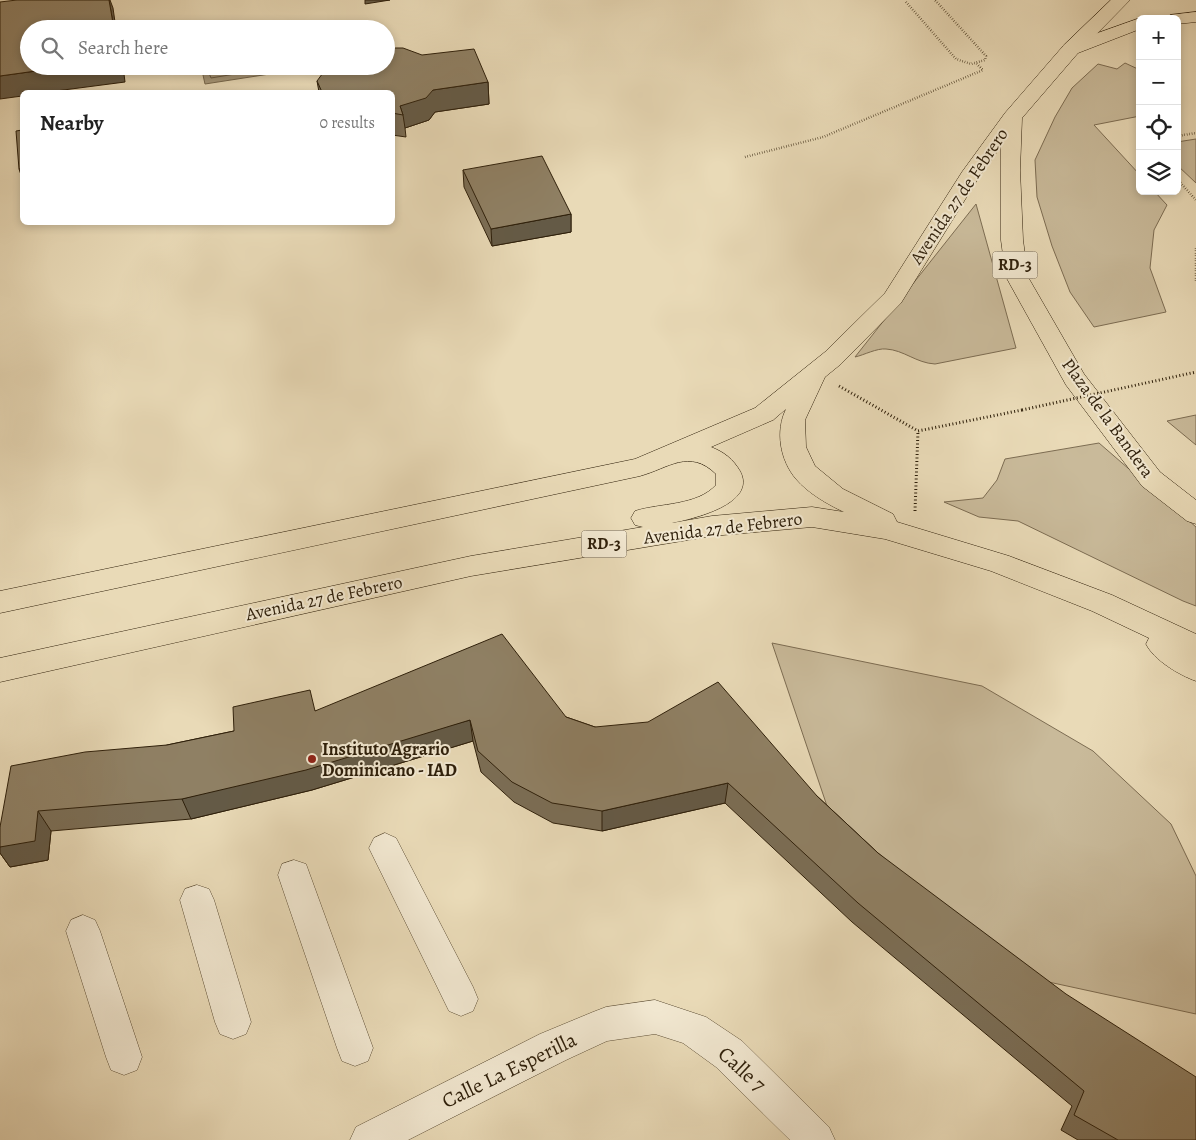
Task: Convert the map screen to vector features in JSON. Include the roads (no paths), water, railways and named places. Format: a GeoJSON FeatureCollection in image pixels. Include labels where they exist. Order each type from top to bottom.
{"type":"FeatureCollection","features":[{"type":"Feature","properties":{"kind":"main road"},"geometry":{"type":"LineString","coordinates":[[1012,117],[1071,49],[1121,0]]}},
{"type":"Feature","properties":{"kind":"main road"},"geometry":{"type":"LineString","coordinates":[[1181,18],[1196,16]]}},
{"type":"Feature","properties":{"kind":"main road"},"geometry":{"type":"LineString","coordinates":[[1071,49],[1136,25]]}},
{"type":"Feature","properties":{"kind":"main road","name":"Avenida 27 de Febrero"},"geometry":{"type":"LineString","coordinates":[[0,602],[640,466],[764,414],[833,358],[893,298],[969,176],[1012,117]]}},
{"type":"Feature","properties":{"kind":"main road","name":"Plaza de la Bandera"},"geometry":{"type":"LineString","coordinates":[[1012,117],[1010,170],[1012,240],[1017,277],[1075,379],[1151,479],[1196,514]]}},
{"type":"Feature","properties":{"kind":"main road"},"geometry":{"type":"LineString","coordinates":[[816,372],[793,420],[793,447],[805,472],[834,496],[914,538]]}},
{"type":"Feature","properties":{"kind":"main road"},"geometry":{"type":"LineString","coordinates":[[532,554],[567,535],[680,512],[705,504],[724,494],[730,482],[729,472],[719,462],[701,453],[678,451]]}},
{"type":"Feature","properties":{"kind":"main road","name":"Avenida 27 de Febrero"},"geometry":{"type":"LineString","coordinates":[[0,670],[532,554],[712,526],[812,517],[886,529],[999,563],[1102,603],[1196,647]]}},
{"type":"Feature","properties":{"kind":"main road"},"geometry":{"type":"LineString","coordinates":[[1102,603],[1196,669]]}},
{"type":"Feature","properties":{"kind":"street"},"geometry":{"type":"LineString","coordinates":[[385,848],[461,999]]}},
{"type":"Feature","properties":{"kind":"street"},"geometry":{"type":"LineString","coordinates":[[294,875],[355,1048]]}},
{"type":"Feature","properties":{"kind":"street"},"geometry":{"type":"LineString","coordinates":[[197,900],[233,1022]]}},
{"type":"Feature","properties":{"kind":"street"},"geometry":{"type":"LineString","coordinates":[[83,931],[124,1057]]}},
{"type":"Feature","properties":{"kind":"street","name":"Calle La Esperilla"},"geometry":{"type":"LineString","coordinates":[[368,1140],[561,1043],[606,1024],[655,1017]]}},
{"type":"Feature","properties":{"kind":"street","name":"Calle 7"},"geometry":{"type":"LineString","coordinates":[[655,1017],[693,1029],[730,1054],[816,1140]]}},
{"type":"Feature","properties":{"kind":"water"},"geometry":{"type":"Polygon","coordinates":[[[203,75],[263,75],[205,84],[203,75]]]}},
{"type":"Feature","properties":{"kind":"place","name":"Instituto Agrario Dominicano - IAD"},"geometry":{"type":"Point","coordinates":[312,759]}}]}
